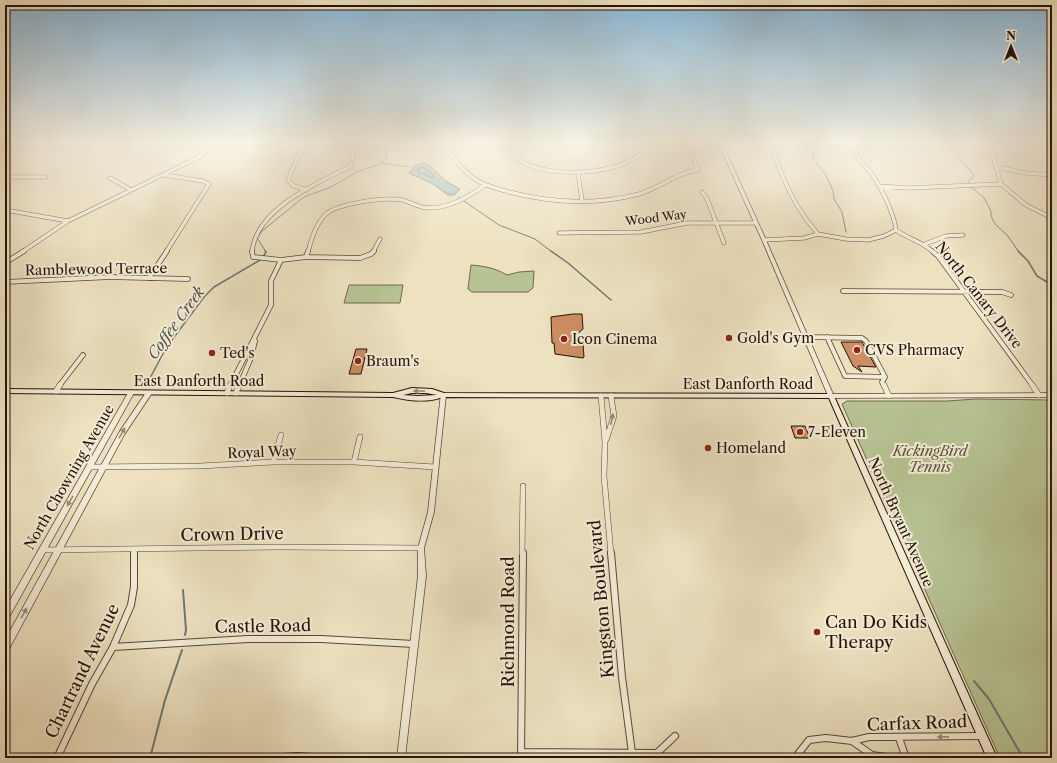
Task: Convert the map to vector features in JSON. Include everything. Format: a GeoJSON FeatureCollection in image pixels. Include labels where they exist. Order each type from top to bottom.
{"type":"FeatureCollection","features":[{"type":"Feature","properties":{"kind":"main road","name":"East Danforth Road"},"geometry":{"type":"LineString","coordinates":[[5,391],[393,394],[403,398],[437,398],[443,395],[831,396]]}},
{"type":"Feature","properties":{"kind":"main road","name":"North Bryant Avenue"},"geometry":{"type":"LineString","coordinates":[[831,396],[992,758]]}},
{"type":"Feature","properties":{"kind":"street"},"geometry":{"type":"LineString","coordinates":[[111,179],[131,190]]}},
{"type":"Feature","properties":{"kind":"street"},"geometry":{"type":"LineString","coordinates":[[5,263],[22,250],[68,221],[156,179]]}},
{"type":"Feature","properties":{"kind":"street"},"geometry":{"type":"LineString","coordinates":[[149,278],[209,184],[203,181],[187,179]]}},
{"type":"Feature","properties":{"kind":"street"},"geometry":{"type":"LineString","coordinates":[[289,179],[288,180],[294,186],[307,190]]}},
{"type":"Feature","properties":{"kind":"street"},"geometry":{"type":"LineString","coordinates":[[324,179],[270,216],[257,235],[253,245],[253,257],[281,260],[306,257],[360,258],[371,254],[375,250],[380,239]]}},
{"type":"Feature","properties":{"kind":"street"},"geometry":{"type":"LineString","coordinates":[[476,179],[485,185],[530,198],[582,202],[607,200],[639,194],[658,187],[673,179]]}},
{"type":"Feature","properties":{"kind":"street"},"geometry":{"type":"LineString","coordinates":[[579,179],[582,202]]}},
{"type":"Feature","properties":{"kind":"street","name":"North Bryant Avenue"},"geometry":{"type":"LineString","coordinates":[[736,179],[831,396]]}},
{"type":"Feature","properties":{"kind":"street"},"geometry":{"type":"LineString","coordinates":[[783,179],[797,209],[807,223],[818,234]]}},
{"type":"Feature","properties":{"kind":"street"},"geometry":{"type":"LineString","coordinates":[[764,240],[804,238],[818,234],[846,239],[868,240],[884,236],[896,230],[894,216],[874,179]]}},
{"type":"Feature","properties":{"kind":"street"},"geometry":{"type":"LineString","coordinates":[[999,179],[1001,184],[1026,205],[1052,218]]}},
{"type":"Feature","properties":{"kind":"street"},"geometry":{"type":"LineString","coordinates":[[878,186],[917,188],[973,183],[1001,184]]}},
{"type":"Feature","properties":{"kind":"street"},"geometry":{"type":"LineString","coordinates":[[306,257],[324,217],[335,209],[353,205],[394,200],[405,201],[419,207],[429,208],[459,200],[477,192],[485,185]]}},
{"type":"Feature","properties":{"kind":"street"},"geometry":{"type":"LineString","coordinates":[[702,192],[707,199],[724,243]]}},
{"type":"Feature","properties":{"kind":"street"},"geometry":{"type":"LineString","coordinates":[[5,210],[68,221]]}},
{"type":"Feature","properties":{"kind":"street","name":"Wood Way"},"geometry":{"type":"LineString","coordinates":[[559,232],[641,232],[687,223],[756,223]]}},
{"type":"Feature","properties":{"kind":"street","name":"North Canary Drive"},"geometry":{"type":"LineString","coordinates":[[896,230],[903,235],[925,244],[938,256],[1039,395]]}},
{"type":"Feature","properties":{"kind":"street"},"geometry":{"type":"LineString","coordinates":[[925,244],[946,236],[962,235]]}},
{"type":"Feature","properties":{"kind":"street"},"geometry":{"type":"LineString","coordinates":[[227,393],[243,358],[256,337],[271,305],[271,281],[281,260]]}},
{"type":"Feature","properties":{"kind":"street","name":"Ramblewood Terrace"},"geometry":{"type":"LineString","coordinates":[[5,282],[91,278],[188,278]]}},
{"type":"Feature","properties":{"kind":"street"},"geometry":{"type":"LineString","coordinates":[[843,291],[1002,292],[1011,295]]}},
{"type":"Feature","properties":{"kind":"street"},"geometry":{"type":"LineString","coordinates":[[236,393],[251,358],[256,337]]}},
{"type":"Feature","properties":{"kind":"street"},"geometry":{"type":"LineString","coordinates":[[806,337],[862,338],[866,341],[885,377]]}},
{"type":"Feature","properties":{"kind":"street"},"geometry":{"type":"LineString","coordinates":[[827,337],[845,376],[885,377]]}},
{"type":"Feature","properties":{"kind":"street"},"geometry":{"type":"LineString","coordinates":[[56,392],[83,355]]}},
{"type":"Feature","properties":{"kind":"street"},"geometry":{"type":"LineString","coordinates":[[885,377],[882,382],[889,396]]}},
{"type":"Feature","properties":{"kind":"street","name":"North Chowning Avenue"},"geometry":{"type":"LineString","coordinates":[[5,616],[131,393]]}},
{"type":"Feature","properties":{"kind":"street","name":"North Chowning Avenue"},"geometry":{"type":"LineString","coordinates":[[5,648],[122,433],[149,393]]}},
{"type":"Feature","properties":{"kind":"street"},"geometry":{"type":"LineString","coordinates":[[401,758],[422,576],[421,548],[430,512],[443,395]]}},
{"type":"Feature","properties":{"kind":"street","name":"East Danforth Road"},"geometry":{"type":"LineString","coordinates":[[831,396],[1052,395]]}},
{"type":"Feature","properties":{"kind":"street","name":"Kingston Boulevard"},"geometry":{"type":"LineString","coordinates":[[601,396],[605,442],[604,476],[622,677],[632,753]]}},
{"type":"Feature","properties":{"kind":"street","name":"Kingston Boulevard"},"geometry":{"type":"LineString","coordinates":[[605,442],[614,416],[611,396]]}},
{"type":"Feature","properties":{"kind":"street"},"geometry":{"type":"LineString","coordinates":[[273,462],[281,435]]}},
{"type":"Feature","properties":{"kind":"street"},"geometry":{"type":"LineString","coordinates":[[354,462],[360,437]]}},
{"type":"Feature","properties":{"kind":"street","name":"Royal Way"},"geometry":{"type":"LineString","coordinates":[[89,467],[200,466],[273,462],[354,462],[435,467]]}},
{"type":"Feature","properties":{"kind":"street","name":"Richmond Road"},"geometry":{"type":"LineString","coordinates":[[521,755],[523,486]]}},
{"type":"Feature","properties":{"kind":"street","name":"Crown Drive"},"geometry":{"type":"LineString","coordinates":[[42,550],[212,549],[266,547],[421,548]]}},
{"type":"Feature","properties":{"kind":"street","name":"Chartrand Avenue"},"geometry":{"type":"LineString","coordinates":[[57,758],[131,605],[134,587],[134,549]]}},
{"type":"Feature","properties":{"kind":"street","name":"Castle Road"},"geometry":{"type":"LineString","coordinates":[[112,647],[248,639],[321,639],[414,644]]}},
{"type":"Feature","properties":{"kind":"street"},"geometry":{"type":"LineString","coordinates":[[521,755],[657,753],[675,736]]}},
{"type":"Feature","properties":{"kind":"street","name":"Carfax Road"},"geometry":{"type":"LineString","coordinates":[[797,758],[798,754],[809,740],[826,738],[852,741],[869,737],[899,738],[982,736]]}},
{"type":"Feature","properties":{"kind":"street"},"geometry":{"type":"LineString","coordinates":[[899,738],[906,758]]}},
{"type":"Feature","properties":{"kind":"street","name":"Carfax Road"},"geometry":{"type":"LineString","coordinates":[[852,741],[872,755],[894,758]]}},
{"type":"Feature","properties":{"kind":"street"},"geometry":{"type":"LineString","coordinates":[[266,758],[298,756],[328,758]]}},
{"type":"Feature","properties":{"kind":"green space"},"geometry":{"type":"Polygon","coordinates":[[[471,265],[489,268],[507,275],[519,272],[534,271],[533,288],[528,292],[472,292],[468,289],[471,265]]]}},
{"type":"Feature","properties":{"kind":"green space"},"geometry":{"type":"Polygon","coordinates":[[[349,285],[403,285],[400,303],[344,303],[349,285]]]}},
{"type":"Feature","properties":{"kind":"green space","name":"KickingBird Tennis"},"geometry":{"type":"Polygon","coordinates":[[[976,399],[1052,400],[1052,758],[1000,758],[842,404],[847,401],[947,401],[976,399]]]}},
{"type":"Feature","properties":{"kind":"water"},"geometry":{"type":"Polygon","coordinates":[[[421,179],[443,179],[460,189],[454,195],[448,195],[433,184],[421,179]]]}},
{"type":"Feature","properties":{"kind":"building","name":"Icon Cinema"},"geometry":{"type":"Polygon","coordinates":[[[582,314],[583,329],[576,335],[577,343],[583,344],[583,358],[555,354],[554,343],[552,343],[551,317],[582,314]]]}},
{"type":"Feature","properties":{"kind":"building","name":"CVS Pharmacy"},"geometry":{"type":"Polygon","coordinates":[[[841,342],[862,342],[876,367],[858,366],[862,372],[853,366],[841,342]]]}},
{"type":"Feature","properties":{"kind":"building","name":"Braum's"},"geometry":{"type":"Polygon","coordinates":[[[356,349],[367,349],[361,374],[349,374],[356,349]]]}},
{"type":"Feature","properties":{"kind":"building","name":"7-Eleven"},"geometry":{"type":"Polygon","coordinates":[[[791,426],[805,426],[810,438],[795,438],[791,426]]]}},
{"type":"Feature","properties":{"kind":"waterway","name":"Coffee Creek"},"geometry":{"type":"LineString","coordinates":[[266,252],[257,238],[262,231],[304,197],[331,187],[346,179]]}},
{"type":"Feature","properties":{"kind":"waterway"},"geometry":{"type":"LineString","coordinates":[[828,179],[833,191],[834,199],[842,212],[846,232]]}},
{"type":"Feature","properties":{"kind":"waterway"},"geometry":{"type":"LineString","coordinates":[[971,179],[969,181],[970,186],[984,198],[991,211],[991,216],[995,224],[1007,235],[1019,252]]}},
{"type":"Feature","properties":{"kind":"waterway"},"geometry":{"type":"LineString","coordinates":[[458,197],[499,225],[535,239],[552,252]]}},
{"type":"Feature","properties":{"kind":"waterway"},"geometry":{"type":"LineString","coordinates":[[551,251],[568,263],[611,300]]}},
{"type":"Feature","properties":{"kind":"waterway","name":"Coffee Creek"},"geometry":{"type":"LineString","coordinates":[[263,257],[266,252]]}},
{"type":"Feature","properties":{"kind":"waterway"},"geometry":{"type":"LineString","coordinates":[[1019,252],[1028,261],[1037,276],[1052,285]]}},
{"type":"Feature","properties":{"kind":"waterway","name":"Coffee Creek"},"geometry":{"type":"LineString","coordinates":[[149,380],[166,348],[204,297],[214,287],[260,260]]}},
{"type":"Feature","properties":{"kind":"waterway","name":"Coffee Creek"},"geometry":{"type":"LineString","coordinates":[[183,590],[186,630],[185,635]]}},
{"type":"Feature","properties":{"kind":"waterway","name":"Coffee Creek"},"geometry":{"type":"LineString","coordinates":[[150,758],[165,700],[182,650]]}},
{"type":"Feature","properties":{"kind":"waterway"},"geometry":{"type":"LineString","coordinates":[[974,681],[989,699],[1023,758]]}},
{"type":"Feature","properties":{"kind":"place","name":"Gold's Gym"},"geometry":{"type":"Point","coordinates":[729,338]}},
{"type":"Feature","properties":{"kind":"place","name":"Icon Cinema"},"geometry":{"type":"Point","coordinates":[564,339]}},
{"type":"Feature","properties":{"kind":"place","name":"CVS Pharmacy"},"geometry":{"type":"Point","coordinates":[857,350]}},
{"type":"Feature","properties":{"kind":"place","name":"Ted's"},"geometry":{"type":"Point","coordinates":[212,353]}},
{"type":"Feature","properties":{"kind":"place","name":"Braum's"},"geometry":{"type":"Point","coordinates":[358,361]}},
{"type":"Feature","properties":{"kind":"place","name":"7-Eleven"},"geometry":{"type":"Point","coordinates":[800,432]}},
{"type":"Feature","properties":{"kind":"place","name":"Homeland"},"geometry":{"type":"Point","coordinates":[708,448]}},
{"type":"Feature","properties":{"kind":"place","name":"Can Do Kids Therapy"},"geometry":{"type":"Point","coordinates":[817,632]}}]}
